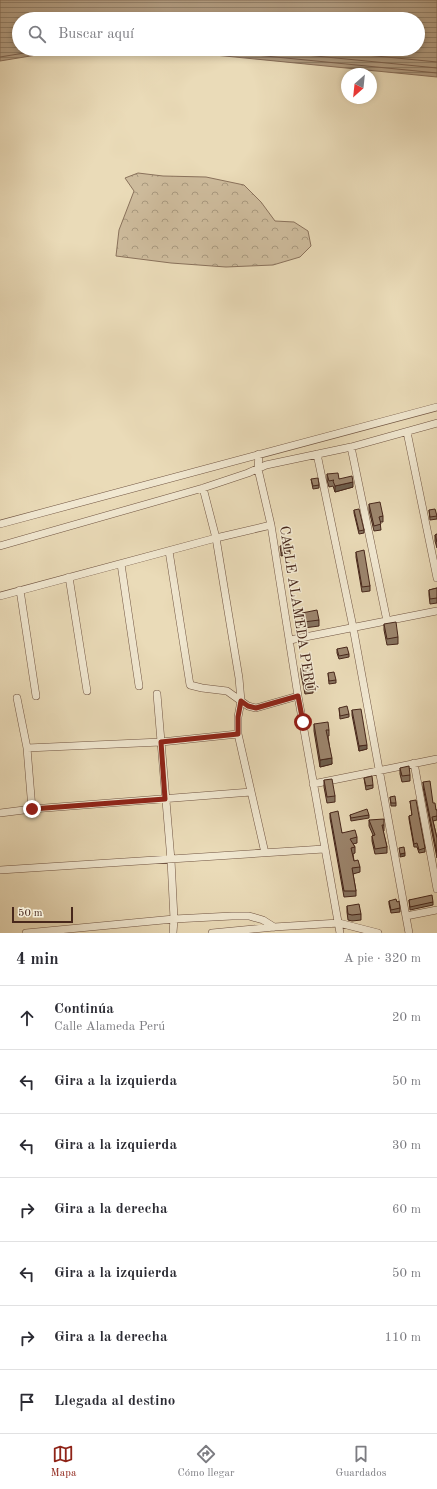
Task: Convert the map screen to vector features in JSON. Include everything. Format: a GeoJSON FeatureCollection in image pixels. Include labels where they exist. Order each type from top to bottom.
{"type":"FeatureCollection","features":[{"type":"Feature","properties":{"kind":"street"},"geometry":{"type":"LineString","coordinates":[[0,524],[437,407]]}},
{"type":"Feature","properties":{"kind":"street"},"geometry":{"type":"LineString","coordinates":[[0,546],[203,488],[266,466],[351,447],[437,423]]}},
{"type":"Feature","properties":{"kind":"street"},"geometry":{"type":"LineString","coordinates":[[407,432],[437,578]]}},
{"type":"Feature","properties":{"kind":"street"},"geometry":{"type":"LineString","coordinates":[[351,447],[387,621]]}},
{"type":"Feature","properties":{"kind":"street","name":"CALLE ALAMEDA PERÚ"},"geometry":{"type":"LineString","coordinates":[[259,454],[258,469],[271,525],[298,696],[340,933]]}},
{"type":"Feature","properties":{"kind":"street"},"geometry":{"type":"LineString","coordinates":[[317,454],[353,627],[409,933]]}},
{"type":"Feature","properties":{"kind":"street"},"geometry":{"type":"LineString","coordinates":[[203,488],[216,538],[237,671],[241,701],[238,717],[238,734],[265,854]]}},
{"type":"Feature","properties":{"kind":"street"},"geometry":{"type":"LineString","coordinates":[[0,596],[216,538],[271,525]]}},
{"type":"Feature","properties":{"kind":"street"},"geometry":{"type":"LineString","coordinates":[[169,551],[190,685],[226,691],[248,706],[256,708],[298,696]]}},
{"type":"Feature","properties":{"kind":"street"},"geometry":{"type":"LineString","coordinates":[[121,564],[139,686]]}},
{"type":"Feature","properties":{"kind":"street"},"geometry":{"type":"LineString","coordinates":[[69,577],[87,691]]}},
{"type":"Feature","properties":{"kind":"street"},"geometry":{"type":"LineString","coordinates":[[20,590],[36,696]]}},
{"type":"Feature","properties":{"kind":"street"},"geometry":{"type":"LineString","coordinates":[[290,640],[437,611]]}},
{"type":"Feature","properties":{"kind":"street"},"geometry":{"type":"LineString","coordinates":[[157,694],[171,860],[174,919],[173,933]]}},
{"type":"Feature","properties":{"kind":"street"},"geometry":{"type":"LineString","coordinates":[[17,698],[27,748],[32,809]]}},
{"type":"Feature","properties":{"kind":"street"},"geometry":{"type":"LineString","coordinates":[[27,748],[161,742],[238,734]]}},
{"type":"Feature","properties":{"kind":"street"},"geometry":{"type":"LineString","coordinates":[[313,784],[379,772],[437,759]]}},
{"type":"Feature","properties":{"kind":"street"},"geometry":{"type":"LineString","coordinates":[[414,763],[437,890]]}},
{"type":"Feature","properties":{"kind":"street"},"geometry":{"type":"LineString","coordinates":[[0,814],[32,809],[251,792]]}},
{"type":"Feature","properties":{"kind":"street"},"geometry":{"type":"LineString","coordinates":[[0,870],[324,849]]}},
{"type":"Feature","properties":{"kind":"street"},"geometry":{"type":"LineString","coordinates":[[406,916],[437,910]]}},
{"type":"Feature","properties":{"kind":"street"},"geometry":{"type":"LineString","coordinates":[[26,933],[174,919],[249,916],[263,920],[274,927]]}},
{"type":"Feature","properties":{"kind":"street"},"geometry":{"type":"LineString","coordinates":[[212,933],[339,923],[378,933]]}},
{"type":"Feature","properties":{"kind":"green space"},"geometry":{"type":"Polygon","coordinates":[[[138,173],[163,176],[206,177],[244,185],[261,202],[275,221],[294,222],[308,231],[311,246],[300,257],[273,265],[226,267],[171,263],[116,256],[119,230],[134,191],[125,178],[138,173]]]}},
{"type":"Feature","properties":{"kind":"water"},"geometry":{"type":"Polygon","coordinates":[[[0,0],[437,0],[437,77],[377,71],[377,68],[346,68],[225,56],[425,56],[425,12],[12,12],[12,56],[30,56],[0,61],[0,0]]]}},
{"type":"Feature","properties":{"kind":"building"},"geometry":{"type":"Polygon","coordinates":[[[338,473],[339,479],[352,476],[353,482],[335,486],[334,480],[329,481],[327,474],[338,473]]]}},
{"type":"Feature","properties":{"kind":"building"},"geometry":{"type":"Polygon","coordinates":[[[318,478],[319,485],[313,486],[311,479],[318,478]]]}},
{"type":"Feature","properties":{"kind":"building"},"geometry":{"type":"Polygon","coordinates":[[[380,502],[383,516],[379,517],[381,524],[374,526],[369,504],[380,502]]]}},
{"type":"Feature","properties":{"kind":"building"},"geometry":{"type":"Polygon","coordinates":[[[359,509],[364,530],[359,531],[354,510],[359,509]]]}},
{"type":"Feature","properties":{"kind":"building"},"geometry":{"type":"Polygon","coordinates":[[[435,509],[437,516],[430,517],[429,510],[435,509]]]}},
{"type":"Feature","properties":{"kind":"building"},"geometry":{"type":"Polygon","coordinates":[[[289,544],[290,551],[281,553],[280,546],[289,544]]]}},
{"type":"Feature","properties":{"kind":"building"},"geometry":{"type":"Polygon","coordinates":[[[364,550],[370,586],[362,587],[356,552],[364,550]]]}},
{"type":"Feature","properties":{"kind":"building"},"geometry":{"type":"Polygon","coordinates":[[[437,588],[437,598],[430,599],[429,590],[437,588]]]}},
{"type":"Feature","properties":{"kind":"building"},"geometry":{"type":"Polygon","coordinates":[[[317,610],[319,620],[304,622],[302,613],[317,610]]]}},
{"type":"Feature","properties":{"kind":"building"},"geometry":{"type":"Polygon","coordinates":[[[396,622],[398,637],[387,639],[384,624],[396,622]]]}},
{"type":"Feature","properties":{"kind":"building"},"geometry":{"type":"Polygon","coordinates":[[[347,647],[349,654],[339,656],[337,649],[347,647]]]}},
{"type":"Feature","properties":{"kind":"building"},"geometry":{"type":"Polygon","coordinates":[[[309,666],[313,687],[305,688],[301,668],[309,666]]]}},
{"type":"Feature","properties":{"kind":"building"},"geometry":{"type":"Polygon","coordinates":[[[334,672],[336,680],[329,681],[328,673],[334,672]]]}},
{"type":"Feature","properties":{"kind":"building"},"geometry":{"type":"Polygon","coordinates":[[[347,706],[349,714],[340,716],[339,708],[347,706]]]}},
{"type":"Feature","properties":{"kind":"building"},"geometry":{"type":"Polygon","coordinates":[[[361,709],[367,745],[359,746],[352,710],[361,709]]]}},
{"type":"Feature","properties":{"kind":"building"},"geometry":{"type":"Polygon","coordinates":[[[328,722],[329,730],[326,730],[332,758],[320,760],[314,724],[328,722]]]}},
{"type":"Feature","properties":{"kind":"building"},"geometry":{"type":"Polygon","coordinates":[[[409,766],[410,775],[402,776],[400,768],[409,766]]]}},
{"type":"Feature","properties":{"kind":"building"},"geometry":{"type":"Polygon","coordinates":[[[372,776],[373,785],[366,786],[364,778],[372,776]]]}},
{"type":"Feature","properties":{"kind":"building"},"geometry":{"type":"Polygon","coordinates":[[[332,779],[335,796],[327,797],[324,780],[332,779]]]}},
{"type":"Feature","properties":{"kind":"building"},"geometry":{"type":"Polygon","coordinates":[[[430,781],[433,803],[435,803],[437,810],[437,816],[432,817],[437,838],[437,853],[423,782],[430,781]]]}},
{"type":"Feature","properties":{"kind":"building"},"geometry":{"type":"Polygon","coordinates":[[[395,796],[396,803],[391,803],[390,797],[395,796]]]}},
{"type":"Feature","properties":{"kind":"building"},"geometry":{"type":"Polygon","coordinates":[[[416,800],[425,848],[419,850],[417,843],[414,844],[409,816],[412,815],[410,801],[416,800]]]}},
{"type":"Feature","properties":{"kind":"building"},"geometry":{"type":"Polygon","coordinates":[[[367,809],[369,815],[351,818],[350,815],[367,809]]]}},
{"type":"Feature","properties":{"kind":"building"},"geometry":{"type":"Polygon","coordinates":[[[338,811],[342,833],[355,830],[357,837],[350,839],[355,847],[351,848],[354,861],[358,860],[360,867],[352,868],[356,891],[344,891],[330,813],[338,811]]]}},
{"type":"Feature","properties":{"kind":"building"},"geometry":{"type":"Polygon","coordinates":[[[384,819],[384,825],[382,825],[387,847],[375,849],[372,836],[375,835],[369,820],[384,819]]]}},
{"type":"Feature","properties":{"kind":"building"},"geometry":{"type":"Polygon","coordinates":[[[404,847],[405,853],[400,854],[399,848],[404,847]]]}},
{"type":"Feature","properties":{"kind":"building"},"geometry":{"type":"Polygon","coordinates":[[[432,895],[433,902],[410,907],[409,900],[432,895]]]}},
{"type":"Feature","properties":{"kind":"building"},"geometry":{"type":"Polygon","coordinates":[[[396,899],[397,902],[399,901],[400,908],[391,910],[389,901],[396,899]]]}},
{"type":"Feature","properties":{"kind":"building"},"geometry":{"type":"Polygon","coordinates":[[[359,904],[361,914],[348,914],[347,906],[359,904]]]}},
{"type":"Feature","properties":{"kind":"route"},"geometry":{"type":"LineString","coordinates":[[32,809],[165,799],[161,742],[238,734],[238,717],[241,701],[248,706],[256,708],[298,696],[303,722]]}}]}
